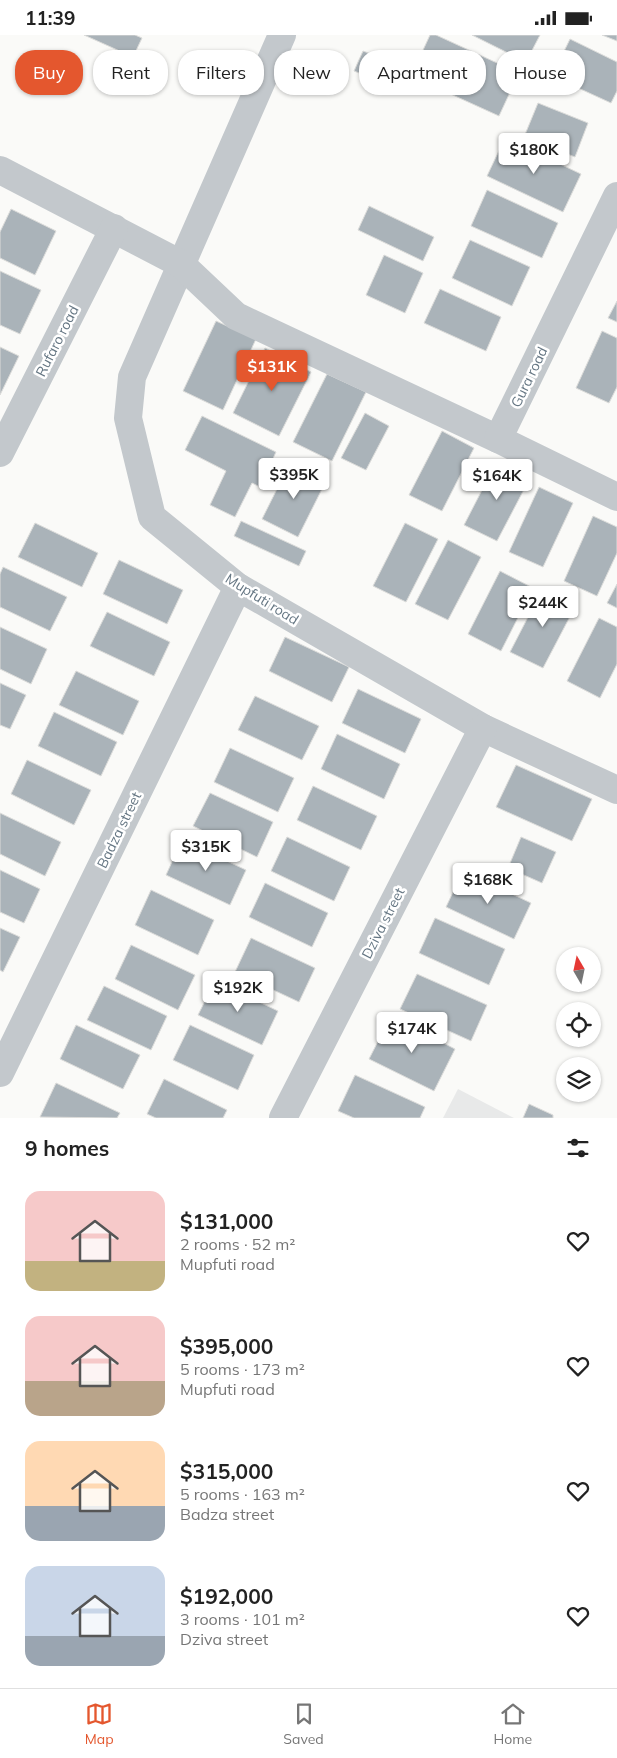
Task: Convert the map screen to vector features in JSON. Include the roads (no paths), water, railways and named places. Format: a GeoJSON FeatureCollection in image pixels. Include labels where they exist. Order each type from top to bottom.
{"type":"FeatureCollection","features":[{"type":"Feature","properties":{"kind":"street"},"geometry":{"type":"LineString","coordinates":[[181,264],[282,35]]}},
{"type":"Feature","properties":{"kind":"street"},"geometry":{"type":"LineString","coordinates":[[0,170],[181,264],[236,316],[617,497]]}},
{"type":"Feature","properties":{"kind":"street","name":"Gura road"},"geometry":{"type":"LineString","coordinates":[[498,439],[617,196]]}},
{"type":"Feature","properties":{"kind":"street","name":"Rufaro road"},"geometry":{"type":"LineString","coordinates":[[0,453],[114,229]]}},
{"type":"Feature","properties":{"kind":"street","name":"Mupfuti road"},"geometry":{"type":"LineString","coordinates":[[181,264],[132,377],[128,418],[152,517],[238,587],[483,728],[617,790]]}},
{"type":"Feature","properties":{"kind":"street","name":"Badza street"},"geometry":{"type":"LineString","coordinates":[[0,1073],[238,587]]}},
{"type":"Feature","properties":{"kind":"street","name":"Dziva street"},"geometry":{"type":"LineString","coordinates":[[283,1118],[483,728]]}}]}
